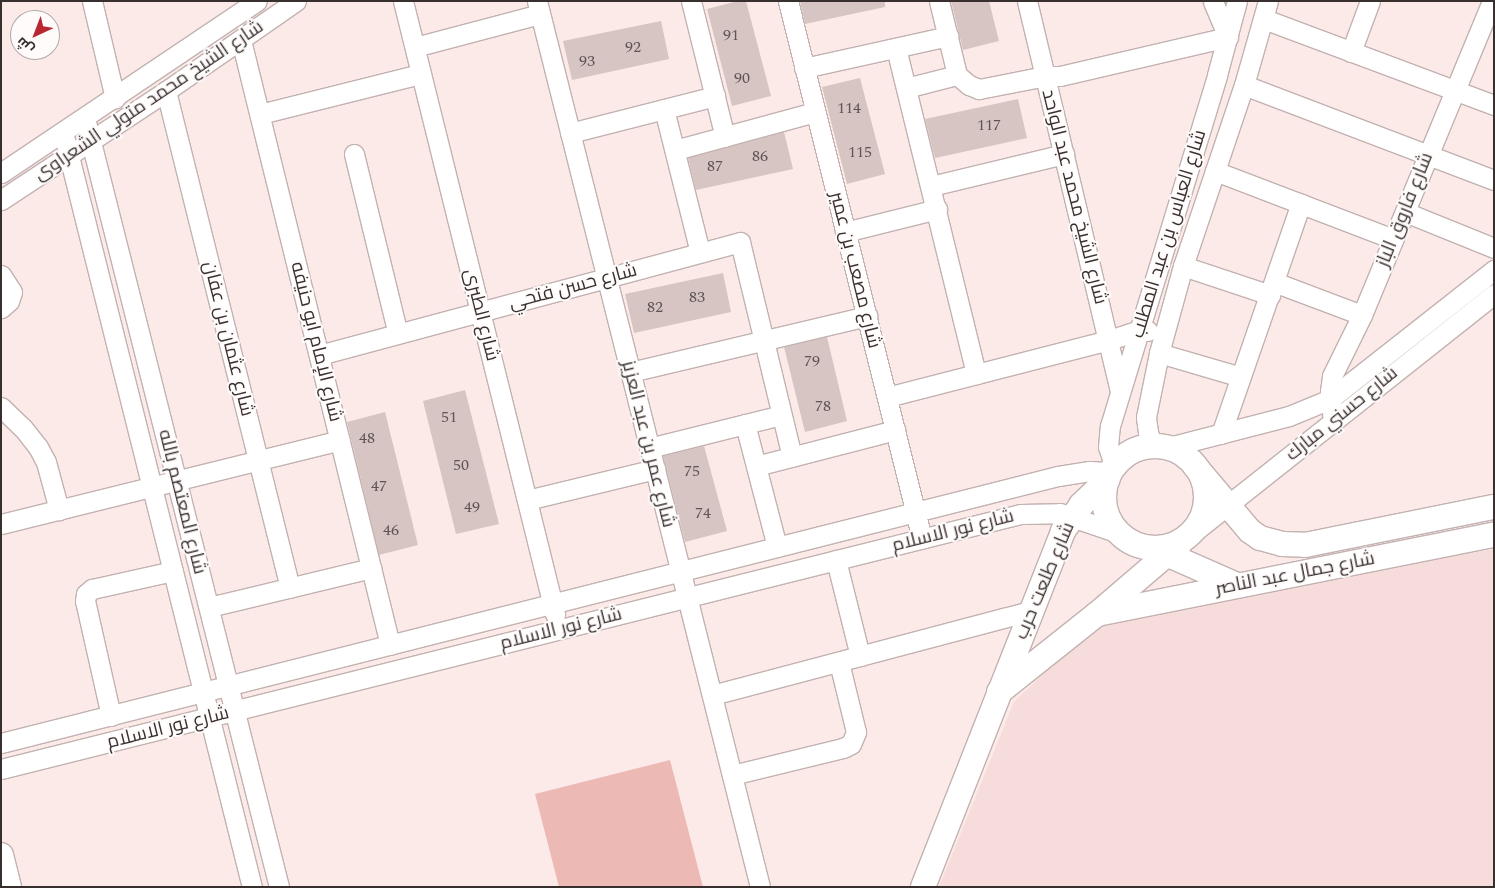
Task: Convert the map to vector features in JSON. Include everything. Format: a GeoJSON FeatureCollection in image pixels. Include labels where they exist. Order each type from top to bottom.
{"type":"FeatureCollection","features":[{"type":"Feature","properties":{"kind":"main road"},"geometry":{"type":"LineString","coordinates":[[1172,544],[1201,520],[1206,502],[1204,483],[1195,466],[1177,451],[1159,447],[1132,452],[1111,472],[1105,502],[1112,524],[1119,533],[1129,540],[1172,544],[1237,584]]}},
{"type":"Feature","properties":{"kind":"main road","name":"شارع جمال عبد الناصر"},"geometry":{"type":"LineString","coordinates":[[1195,466],[1242,523],[1260,538],[1294,545],[1305,545],[1494,507]]}},
{"type":"Feature","properties":{"kind":"main road","name":"شارع طلعت حرب"},"geometry":{"type":"LineString","coordinates":[[923,887],[1063,531],[1071,516],[1111,472]]}},
{"type":"Feature","properties":{"kind":"main road","name":"شارع جمال عبد الناصر"},"geometry":{"type":"LineString","coordinates":[[1097,614],[1237,584],[1494,535]]}},
{"type":"Feature","properties":{"kind":"main road","name":"شارع طلعت حرب"},"geometry":{"type":"LineString","coordinates":[[998,693],[1097,614],[1172,544]]}},
{"type":"Feature","properties":{"kind":"main road"},"geometry":{"type":"LineString","coordinates":[[1,855],[9,887]]}},
{"type":"Feature","properties":{"kind":"street"},"geometry":{"type":"LineString","coordinates":[[92,1],[115,98]]}},
{"type":"Feature","properties":{"kind":"street","name":"شارع الشيخ محمد متولي الشعراوى"},"geometry":{"type":"LineString","coordinates":[[1,173],[115,98],[238,7],[257,1]]}},
{"type":"Feature","properties":{"kind":"street","name":"شارع الشيخ محمد متولي الشعراوى"},"geometry":{"type":"LineString","coordinates":[[1,200],[166,91],[296,1]]}},
{"type":"Feature","properties":{"kind":"street","name":"شارع الطبرى"},"geometry":{"type":"LineString","coordinates":[[403,1],[559,630]]}},
{"type":"Feature","properties":{"kind":"street"},"geometry":{"type":"LineString","coordinates":[[691,1],[725,136]]}},
{"type":"Feature","properties":{"kind":"street","name":"شارع مصعب بن عمير"},"geometry":{"type":"LineString","coordinates":[[788,1],[922,539]]}},
{"type":"Feature","properties":{"kind":"street"},"geometry":{"type":"LineString","coordinates":[[939,1],[958,75],[969,85],[979,89],[1045,76],[1060,76],[1228,37],[1213,1]]}},
{"type":"Feature","properties":{"kind":"street","name":"شارع الشيخ محمد عبد الواحد"},"geometry":{"type":"LineString","coordinates":[[1027,1],[1120,392]]}},
{"type":"Feature","properties":{"kind":"street","name":"شارع العباس بن عبد المطلب"},"geometry":{"type":"LineString","coordinates":[[1111,472],[1108,440],[1120,392],[1228,37],[1237,1]]}},
{"type":"Feature","properties":{"kind":"street"},"geometry":{"type":"LineString","coordinates":[[1351,52],[1370,1]]}},
{"type":"Feature","properties":{"kind":"street","name":"شارع فاروق الباز"},"geometry":{"type":"LineString","coordinates":[[1333,421],[1330,399],[1332,376],[1362,315],[1492,1]]}},
{"type":"Feature","properties":{"kind":"street"},"geometry":{"type":"LineString","coordinates":[[414,47],[538,7]]}},
{"type":"Feature","properties":{"kind":"street","name":"شارع عمر بن عبد العزيز"},"geometry":{"type":"LineString","coordinates":[[538,7],[760,887]]}},
{"type":"Feature","properties":{"kind":"street"},"geometry":{"type":"LineString","coordinates":[[1266,10],[1351,52],[1494,105]]}},
{"type":"Feature","properties":{"kind":"street","name":"شارع العباس بن عبد المطلب"},"geometry":{"type":"LineString","coordinates":[[1159,447],[1148,432],[1146,409],[1159,353],[1183,266],[1244,85],[1266,10]]}},
{"type":"Feature","properties":{"kind":"street"},"geometry":{"type":"LineString","coordinates":[[804,68],[948,36]]}},
{"type":"Feature","properties":{"kind":"street","name":"شارع الإمام ابو حنيفه"},"geometry":{"type":"LineString","coordinates":[[241,40],[390,644]]}},
{"type":"Feature","properties":{"kind":"street"},"geometry":{"type":"LineString","coordinates":[[896,48],[976,374]]}},
{"type":"Feature","properties":{"kind":"street"},"geometry":{"type":"LineString","coordinates":[[260,114],[421,74]]}},
{"type":"Feature","properties":{"kind":"street"},"geometry":{"type":"LineString","coordinates":[[906,88],[958,75]]}},
{"type":"Feature","properties":{"kind":"street"},"geometry":{"type":"LineString","coordinates":[[1244,85],[1494,180]]}},
{"type":"Feature","properties":{"kind":"street","name":"شارع عثمان بن عفان"},"geometry":{"type":"LineString","coordinates":[[166,91],[290,588]]}},
{"type":"Feature","properties":{"kind":"street"},"geometry":{"type":"LineString","coordinates":[[570,133],[715,96]]}},
{"type":"Feature","properties":{"kind":"street"},"geometry":{"type":"LineString","coordinates":[[664,109],[700,252]]}},
{"type":"Feature","properties":{"kind":"street"},"geometry":{"type":"LineString","coordinates":[[675,150],[815,112]]}},
{"type":"Feature","properties":{"kind":"street","name":"شارع المعتصم بالله"},"geometry":{"type":"LineString","coordinates":[[85,118],[279,887]]}},
{"type":"Feature","properties":{"kind":"street","name":"شارع المعتصم بالله"},"geometry":{"type":"LineString","coordinates":[[63,132],[252,887]]}},
{"type":"Feature","properties":{"kind":"street"},"geometry":{"type":"LineString","coordinates":[[354,154],[398,334]]}},
{"type":"Feature","properties":{"kind":"street"},"geometry":{"type":"LineString","coordinates":[[931,186],[1064,154]]}},
{"type":"Feature","properties":{"kind":"street"},"geometry":{"type":"LineString","coordinates":[[1215,170],[1394,239]]}},
{"type":"Feature","properties":{"kind":"street"},"geometry":{"type":"LineString","coordinates":[[1221,434],[1301,204]]}},
{"type":"Feature","properties":{"kind":"street"},"geometry":{"type":"LineString","coordinates":[[845,232],[936,210]]}},
{"type":"Feature","properties":{"kind":"street"},"geometry":{"type":"LineString","coordinates":[[1405,212],[1494,248]]}},
{"type":"Feature","properties":{"kind":"street","name":"شارع حسن فتحي"},"geometry":{"type":"LineString","coordinates":[[319,355],[740,242],[764,340]]}},
{"type":"Feature","properties":{"kind":"street"},"geometry":{"type":"LineString","coordinates":[[1183,266],[1272,288],[1362,315]]}},
{"type":"Feature","properties":{"kind":"street","name":"شارع حسني مبارك"},"geometry":{"type":"LineString","coordinates":[[1159,447],[1221,434],[1289,416],[1330,399],[1494,270]]}},
{"type":"Feature","properties":{"kind":"street"},"geometry":{"type":"LineString","coordinates":[[1,275],[12,292],[9,301],[1,308]]}},
{"type":"Feature","properties":{"kind":"street","name":"شارع حسني مبارك"},"geometry":{"type":"LineString","coordinates":[[1172,544],[1227,505],[1494,294]]}},
{"type":"Feature","properties":{"kind":"street"},"geometry":{"type":"LineString","coordinates":[[630,372],[866,316]]}},
{"type":"Feature","properties":{"kind":"street"},"geometry":{"type":"LineString","coordinates":[[886,397],[1109,340],[1139,330],[1164,334]]}},
{"type":"Feature","properties":{"kind":"street"},"geometry":{"type":"LineString","coordinates":[[764,340],[792,457]]}},
{"type":"Feature","properties":{"kind":"street"},"geometry":{"type":"LineString","coordinates":[[1159,353],[1241,377]]}},
{"type":"Feature","properties":{"kind":"street"},"geometry":{"type":"LineString","coordinates":[[1,407],[23,428],[38,447],[46,462],[59,510]]}},
{"type":"Feature","properties":{"kind":"street"},"geometry":{"type":"LineString","coordinates":[[649,448],[781,415]]}},
{"type":"Feature","properties":{"kind":"street"},"geometry":{"type":"LineString","coordinates":[[745,424],[777,546]]}},
{"type":"Feature","properties":{"kind":"street"},"geometry":{"type":"LineString","coordinates":[[756,466],[895,430]]}},
{"type":"Feature","properties":{"kind":"street"},"geometry":{"type":"LineString","coordinates":[[1,524],[340,440]]}},
{"type":"Feature","properties":{"kind":"street"},"geometry":{"type":"LineString","coordinates":[[526,500],[654,469]]}},
{"type":"Feature","properties":{"kind":"street","name":"شارع نور الاسلام"},"geometry":{"type":"LineString","coordinates":[[1,743],[1068,473],[1111,472]]}},
{"type":"Feature","properties":{"kind":"street","name":"شارع نور الاسلام"},"geometry":{"type":"LineString","coordinates":[[1,769],[1020,514],[1060,513],[1119,533]]}},
{"type":"Feature","properties":{"kind":"street"},"geometry":{"type":"LineString","coordinates":[[836,560],[860,656]]}},
{"type":"Feature","properties":{"kind":"street"},"geometry":{"type":"LineString","coordinates":[[209,607],[371,568]]}},
{"type":"Feature","properties":{"kind":"street"},"geometry":{"type":"LineString","coordinates":[[111,716],[85,597],[92,589],[173,571]]}},
{"type":"Feature","properties":{"kind":"street"},"geometry":{"type":"LineString","coordinates":[[712,696],[1031,611]]}},
{"type":"Feature","properties":{"kind":"street"},"geometry":{"type":"LineString","coordinates":[[732,775],[843,748],[851,744],[856,732],[839,662]]}},
{"type":"Feature","properties":{"kind":"shaded area"},"geometry":{"type":"Polygon","coordinates":[[[1494,549],[1494,887],[939,887],[1014,702],[1099,620],[1494,549]]]}},
{"type":"Feature","properties":{"kind":"shaded area"},"geometry":{"type":"Polygon","coordinates":[[[670,760],[703,887],[559,887],[535,794],[670,760]]]}},
{"type":"Feature","properties":{"kind":"building"},"geometry":{"type":"Polygon","coordinates":[[[738,1],[746,1],[771,96],[732,106],[707,9],[738,1]]]}},
{"type":"Feature","properties":{"kind":"building"},"geometry":{"type":"Polygon","coordinates":[[[800,1],[885,1],[885,7],[805,24],[800,1]]]}},
{"type":"Feature","properties":{"kind":"building"},"geometry":{"type":"Polygon","coordinates":[[[951,1],[989,1],[999,41],[963,50],[951,1]]]}},
{"type":"Feature","properties":{"kind":"building"},"geometry":{"type":"Polygon","coordinates":[[[661,21],[669,59],[572,80],[563,41],[661,21]]]}},
{"type":"Feature","properties":{"kind":"building"},"geometry":{"type":"Polygon","coordinates":[[[860,78],[885,174],[847,184],[822,87],[860,78]]]}},
{"type":"Feature","properties":{"kind":"building"},"geometry":{"type":"Polygon","coordinates":[[[1018,99],[1027,138],[935,158],[925,119],[1018,99]]]}},
{"type":"Feature","properties":{"kind":"building"},"geometry":{"type":"Polygon","coordinates":[[[784,132],[793,169],[696,190],[688,158],[784,132]]]}},
{"type":"Feature","properties":{"kind":"building"},"geometry":{"type":"Polygon","coordinates":[[[723,273],[731,312],[634,333],[625,294],[723,273]]]}},
{"type":"Feature","properties":{"kind":"building"},"geometry":{"type":"Polygon","coordinates":[[[827,337],[847,421],[805,432],[784,347],[827,337]]]}},
{"type":"Feature","properties":{"kind":"building"},"geometry":{"type":"Polygon","coordinates":[[[465,390],[499,524],[456,534],[423,401],[465,390]]]}},
{"type":"Feature","properties":{"kind":"building"},"geometry":{"type":"Polygon","coordinates":[[[385,412],[418,545],[379,555],[347,422],[385,412]]]}},
{"type":"Feature","properties":{"kind":"building"},"geometry":{"type":"Polygon","coordinates":[[[704,446],[727,531],[685,542],[663,456],[704,446]]]}}]}
